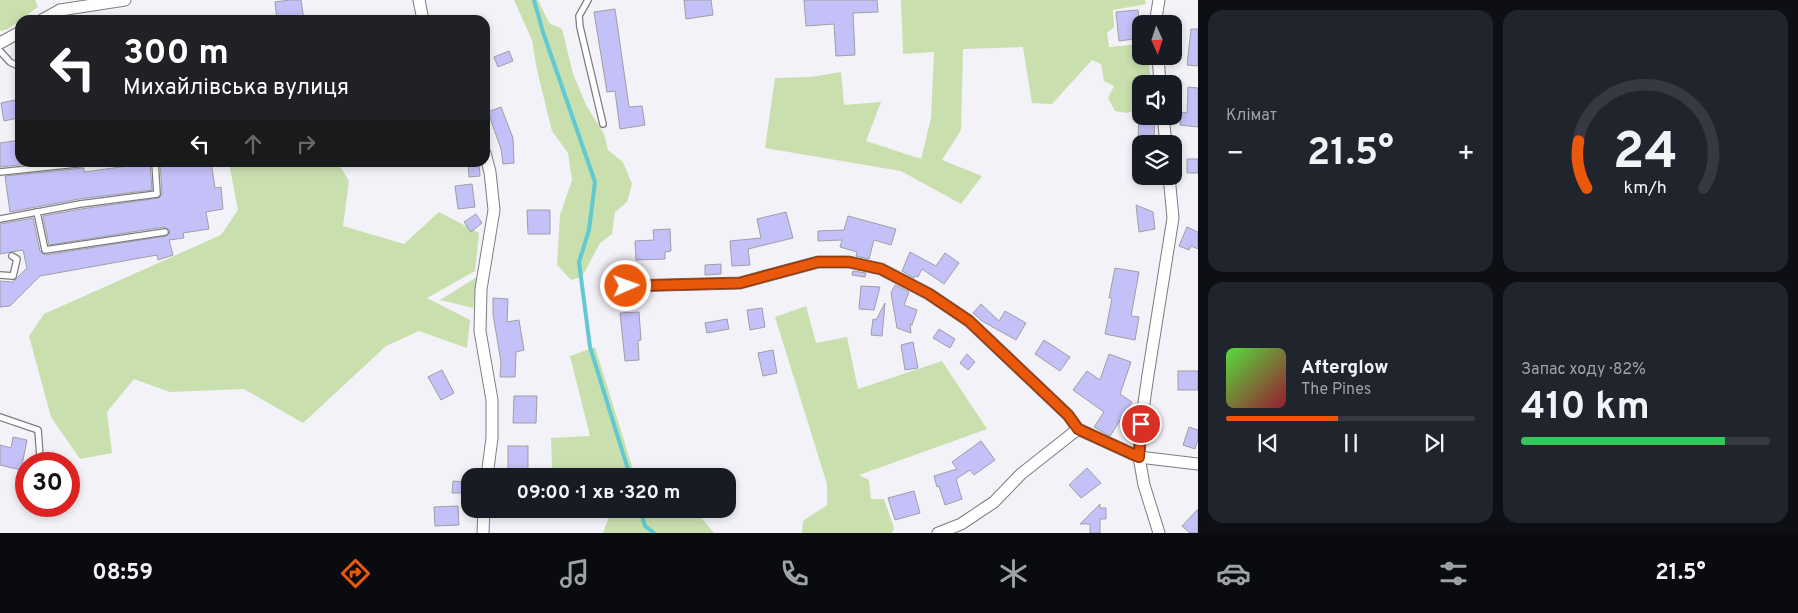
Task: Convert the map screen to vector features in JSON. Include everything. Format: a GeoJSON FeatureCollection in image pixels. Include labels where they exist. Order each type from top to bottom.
{"type":"FeatureCollection","features":[{"type":"Feature","properties":{"kind":"street"},"geometry":{"type":"LineString","coordinates":[[47,15],[58,5],[125,0]]}},
{"type":"Feature","properties":{"kind":"street"},"geometry":{"type":"LineString","coordinates":[[419,0],[422,15]]}},
{"type":"Feature","properties":{"kind":"street"},"geometry":{"type":"LineString","coordinates":[[1156,15],[1159,0]]}},
{"type":"Feature","properties":{"kind":"street"},"geometry":{"type":"LineString","coordinates":[[0,43],[15,35]]}},
{"type":"Feature","properties":{"kind":"street"},"geometry":{"type":"LineString","coordinates":[[488,468],[492,438],[492,400],[480,331],[482,289],[494,210],[489,167]]}},
{"type":"Feature","properties":{"kind":"street"},"geometry":{"type":"LineString","coordinates":[[1159,533],[1148,500],[1139,457],[1141,424],[1173,218],[1170,185]]}},
{"type":"Feature","properties":{"kind":"street"},"geometry":{"type":"LineString","coordinates":[[626,286],[740,283],[818,262],[849,262],[881,269],[929,294],[969,321],[1068,415],[1078,429],[1139,457],[1198,464]]}},
{"type":"Feature","properties":{"kind":"street"},"geometry":{"type":"LineString","coordinates":[[938,533],[961,524],[994,502],[1021,474],[1078,429]]}},
{"type":"Feature","properties":{"kind":"street"},"geometry":{"type":"LineString","coordinates":[[483,533],[484,518]]}},
{"type":"Feature","properties":{"kind":"lane"},"geometry":{"type":"LineString","coordinates":[[588,0],[579,16],[580,27],[603,124]]}},
{"type":"Feature","properties":{"kind":"lane"},"geometry":{"type":"LineString","coordinates":[[0,51],[15,65]]}},
{"type":"Feature","properties":{"kind":"lane"},"geometry":{"type":"LineString","coordinates":[[0,172],[48,167]]}},
{"type":"Feature","properties":{"kind":"lane"},"geometry":{"type":"LineString","coordinates":[[0,219],[157,194],[155,167]]}},
{"type":"Feature","properties":{"kind":"lane"},"geometry":{"type":"LineString","coordinates":[[37,212],[44,250],[165,232]]}},
{"type":"Feature","properties":{"kind":"lane"},"geometry":{"type":"LineString","coordinates":[[0,275],[13,276],[17,259],[12,256]]}},
{"type":"Feature","properties":{"kind":"lane"},"geometry":{"type":"LineString","coordinates":[[0,417],[38,430],[40,452]]}},
{"type":"Feature","properties":{"kind":"green space"},"geometry":{"type":"Polygon","coordinates":[[[0,0],[35,0],[38,7],[27,15],[15,15],[15,24],[8,29],[0,31],[0,0]]]}},
{"type":"Feature","properties":{"kind":"green space"},"geometry":{"type":"Polygon","coordinates":[[[514,0],[538,0],[549,23],[562,29],[573,74],[586,105],[604,134],[608,150],[623,162],[632,184],[627,202],[615,212],[612,234],[600,243],[582,277],[571,280],[557,265],[560,215],[572,180],[568,153],[552,131],[537,70],[532,40],[514,0]]]}},
{"type":"Feature","properties":{"kind":"green space"},"geometry":{"type":"Polygon","coordinates":[[[901,0],[1145,0],[1146,4],[1113,10],[1114,27],[1107,33],[1109,47],[1132,45],[1132,65],[1149,65],[1150,75],[1132,75],[1132,111],[1127,113],[1115,111],[1108,98],[1114,86],[1104,81],[1101,64],[1092,60],[1052,104],[1032,103],[1023,47],[963,49],[961,130],[942,160],[982,176],[961,204],[901,171],[765,148],[775,78],[811,77],[841,72],[844,105],[881,102],[866,141],[921,159],[931,118],[934,52],[903,54],[901,0]]]}},
{"type":"Feature","properties":{"kind":"green space"},"geometry":{"type":"Polygon","coordinates":[[[230,167],[340,167],[349,181],[343,226],[404,244],[439,212],[479,233],[475,271],[427,298],[470,320],[467,348],[419,331],[386,346],[303,423],[244,389],[170,392],[134,379],[107,412],[112,453],[80,459],[80,452],[75,452],[51,417],[29,336],[44,314],[221,235],[238,210],[230,167]]]}},
{"type":"Feature","properties":{"kind":"green space"},"geometry":{"type":"Polygon","coordinates":[[[477,277],[473,308],[440,300],[477,277]]]}},
{"type":"Feature","properties":{"kind":"green space"},"geometry":{"type":"Polygon","coordinates":[[[806,306],[816,343],[847,337],[858,389],[942,361],[987,429],[859,475],[869,480],[871,499],[884,499],[894,528],[892,533],[802,533],[803,521],[827,505],[827,484],[775,317],[806,306]]]}},
{"type":"Feature","properties":{"kind":"green space"},"geometry":{"type":"Polygon","coordinates":[[[595,347],[633,468],[552,468],[551,438],[590,436],[570,356],[595,347]]]}},
{"type":"Feature","properties":{"kind":"green space"},"geometry":{"type":"Polygon","coordinates":[[[609,518],[702,518],[714,533],[603,533],[609,518]]]}},
{"type":"Feature","properties":{"kind":"building"},"geometry":{"type":"Polygon","coordinates":[[[301,0],[303,15],[276,15],[275,2],[301,0]]]}},
{"type":"Feature","properties":{"kind":"building"},"geometry":{"type":"Polygon","coordinates":[[[684,0],[711,0],[713,15],[686,19],[684,0]]]}},
{"type":"Feature","properties":{"kind":"building"},"geometry":{"type":"Polygon","coordinates":[[[804,0],[877,0],[878,12],[853,13],[855,55],[836,56],[834,24],[806,26],[804,0]]]}},
{"type":"Feature","properties":{"kind":"building"},"geometry":{"type":"Polygon","coordinates":[[[615,9],[629,107],[642,106],[645,125],[620,129],[615,91],[607,92],[594,12],[615,9]]]}},
{"type":"Feature","properties":{"kind":"building"},"geometry":{"type":"Polygon","coordinates":[[[1138,10],[1139,15],[1132,15],[1132,39],[1119,41],[1116,12],[1138,10]]]}},
{"type":"Feature","properties":{"kind":"building"},"geometry":{"type":"Polygon","coordinates":[[[1191,29],[1198,29],[1198,66],[1187,65],[1191,29]]]}},
{"type":"Feature","properties":{"kind":"building"},"geometry":{"type":"Polygon","coordinates":[[[509,51],[513,61],[498,67],[494,57],[509,51]]]}},
{"type":"Feature","properties":{"kind":"building"},"geometry":{"type":"Polygon","coordinates":[[[1188,87],[1198,88],[1198,127],[1180,125],[1182,125],[1182,112],[1187,113],[1188,87]]]}},
{"type":"Feature","properties":{"kind":"building"},"geometry":{"type":"Polygon","coordinates":[[[15,100],[15,119],[4,121],[1,103],[15,100]]]}},
{"type":"Feature","properties":{"kind":"building"},"geometry":{"type":"Polygon","coordinates":[[[501,107],[513,138],[514,163],[503,164],[501,149],[490,118],[490,111],[501,107]]]}},
{"type":"Feature","properties":{"kind":"building"},"geometry":{"type":"Polygon","coordinates":[[[1139,125],[1155,125],[1154,135],[1138,135],[1139,125]]]}},
{"type":"Feature","properties":{"kind":"building"},"geometry":{"type":"Polygon","coordinates":[[[15,141],[15,165],[0,167],[0,143],[15,141]]]}},
{"type":"Feature","properties":{"kind":"building"},"geometry":{"type":"Polygon","coordinates":[[[1187,159],[1198,159],[1198,173],[1187,173],[1187,159]]]}},
{"type":"Feature","properties":{"kind":"building"},"geometry":{"type":"Polygon","coordinates":[[[121,167],[150,167],[152,190],[79,199],[10,212],[5,176],[84,168],[84,172],[121,167]]]}},
{"type":"Feature","properties":{"kind":"building"},"geometry":{"type":"Polygon","coordinates":[[[160,167],[212,167],[215,188],[221,187],[223,209],[206,212],[209,229],[183,233],[184,238],[169,240],[173,255],[158,260],[157,255],[40,276],[10,306],[0,307],[0,281],[12,282],[27,268],[23,250],[0,254],[0,224],[33,218],[40,251],[45,255],[166,236],[170,231],[164,227],[49,245],[43,216],[159,198],[162,194],[160,167]]]}},
{"type":"Feature","properties":{"kind":"building"},"geometry":{"type":"Polygon","coordinates":[[[468,167],[479,167],[480,176],[469,177],[468,167]]]}},
{"type":"Feature","properties":{"kind":"building"},"geometry":{"type":"Polygon","coordinates":[[[472,184],[475,207],[458,209],[455,186],[472,184]]]}},
{"type":"Feature","properties":{"kind":"building"},"geometry":{"type":"Polygon","coordinates":[[[1136,205],[1153,212],[1155,229],[1139,232],[1136,205]]]}},
{"type":"Feature","properties":{"kind":"building"},"geometry":{"type":"Polygon","coordinates":[[[527,210],[550,210],[550,234],[528,234],[527,210]]]}},
{"type":"Feature","properties":{"kind":"building"},"geometry":{"type":"Polygon","coordinates":[[[786,212],[793,238],[748,249],[750,265],[732,266],[730,241],[761,238],[757,219],[786,212]]]}},
{"type":"Feature","properties":{"kind":"building"},"geometry":{"type":"Polygon","coordinates":[[[476,214],[482,223],[471,232],[464,222],[476,214]]]}},
{"type":"Feature","properties":{"kind":"building"},"geometry":{"type":"Polygon","coordinates":[[[848,216],[896,229],[891,245],[874,240],[869,259],[856,256],[857,252],[840,247],[842,240],[818,241],[818,231],[844,230],[848,216]]]}},
{"type":"Feature","properties":{"kind":"building"},"geometry":{"type":"Polygon","coordinates":[[[1187,227],[1198,232],[1198,249],[1191,246],[1189,250],[1179,246],[1187,227]]]}},
{"type":"Feature","properties":{"kind":"building"},"geometry":{"type":"Polygon","coordinates":[[[670,229],[671,251],[665,252],[665,259],[636,260],[635,241],[654,240],[653,230],[670,229]]]}},
{"type":"Feature","properties":{"kind":"building"},"geometry":{"type":"Polygon","coordinates":[[[910,252],[936,266],[945,253],[959,263],[944,284],[922,269],[918,277],[915,276],[914,278],[902,271],[910,252]]]}},
{"type":"Feature","properties":{"kind":"building"},"geometry":{"type":"Polygon","coordinates":[[[721,264],[721,274],[705,275],[705,265],[721,264]]]}},
{"type":"Feature","properties":{"kind":"building"},"geometry":{"type":"Polygon","coordinates":[[[1115,268],[1139,272],[1131,316],[1139,317],[1135,340],[1105,334],[1112,298],[1109,298],[1115,268]]]}},
{"type":"Feature","properties":{"kind":"building"},"geometry":{"type":"Polygon","coordinates":[[[853,271],[866,273],[865,277],[852,275],[853,271]]]}},
{"type":"Feature","properties":{"kind":"building"},"geometry":{"type":"Polygon","coordinates":[[[895,285],[909,292],[904,305],[917,310],[912,325],[910,324],[911,333],[897,328],[891,293],[895,285]]]}},
{"type":"Feature","properties":{"kind":"building"},"geometry":{"type":"Polygon","coordinates":[[[861,286],[880,287],[874,310],[859,309],[861,286]]]}},
{"type":"Feature","properties":{"kind":"building"},"geometry":{"type":"Polygon","coordinates":[[[493,298],[508,299],[507,322],[519,320],[524,350],[516,352],[515,377],[500,377],[501,362],[493,314],[493,298]]]}},
{"type":"Feature","properties":{"kind":"building"},"geometry":{"type":"Polygon","coordinates":[[[885,303],[882,336],[871,335],[873,319],[876,320],[885,303]]]}},
{"type":"Feature","properties":{"kind":"building"},"geometry":{"type":"Polygon","coordinates":[[[981,304],[999,321],[1005,311],[1026,323],[1016,340],[982,321],[973,313],[981,304]]]}},
{"type":"Feature","properties":{"kind":"building"},"geometry":{"type":"Polygon","coordinates":[[[762,308],[765,327],[750,330],[747,310],[762,308]]]}},
{"type":"Feature","properties":{"kind":"building"},"geometry":{"type":"Polygon","coordinates":[[[639,312],[641,340],[638,341],[639,360],[625,361],[620,313],[639,312]]]}},
{"type":"Feature","properties":{"kind":"building"},"geometry":{"type":"Polygon","coordinates":[[[727,319],[729,329],[707,333],[705,323],[727,319]]]}},
{"type":"Feature","properties":{"kind":"building"},"geometry":{"type":"Polygon","coordinates":[[[939,329],[955,339],[950,348],[933,338],[939,329]]]}},
{"type":"Feature","properties":{"kind":"building"},"geometry":{"type":"Polygon","coordinates":[[[1044,340],[1070,357],[1060,371],[1035,354],[1044,340]]]}},
{"type":"Feature","properties":{"kind":"building"},"geometry":{"type":"Polygon","coordinates":[[[913,342],[918,368],[905,370],[901,345],[913,342]]]}},
{"type":"Feature","properties":{"kind":"building"},"geometry":{"type":"Polygon","coordinates":[[[773,350],[777,373],[763,376],[758,353],[773,350]]]}},
{"type":"Feature","properties":{"kind":"building"},"geometry":{"type":"Polygon","coordinates":[[[967,354],[975,362],[968,370],[960,363],[967,354]]]}},
{"type":"Feature","properties":{"kind":"building"},"geometry":{"type":"Polygon","coordinates":[[[1109,354],[1131,362],[1120,394],[1132,402],[1110,436],[1094,427],[1104,412],[1073,390],[1087,371],[1100,380],[1109,354]]]}},
{"type":"Feature","properties":{"kind":"building"},"geometry":{"type":"Polygon","coordinates":[[[442,370],[454,393],[441,400],[428,377],[442,370]]]}},
{"type":"Feature","properties":{"kind":"building"},"geometry":{"type":"Polygon","coordinates":[[[1178,371],[1198,371],[1198,390],[1178,390],[1178,371]]]}},
{"type":"Feature","properties":{"kind":"building"},"geometry":{"type":"Polygon","coordinates":[[[514,396],[537,396],[536,423],[513,423],[514,396]]]}},
{"type":"Feature","properties":{"kind":"building"},"geometry":{"type":"Polygon","coordinates":[[[1189,427],[1198,430],[1195,449],[1183,445],[1189,427]]]}},
{"type":"Feature","properties":{"kind":"building"},"geometry":{"type":"Polygon","coordinates":[[[13,437],[27,440],[25,452],[15,452],[15,469],[0,465],[0,445],[11,448],[13,437]]]}},
{"type":"Feature","properties":{"kind":"building"},"geometry":{"type":"Polygon","coordinates":[[[981,441],[995,460],[974,475],[970,470],[956,479],[962,499],[945,505],[934,476],[957,469],[952,462],[981,441]]]}},
{"type":"Feature","properties":{"kind":"building"},"geometry":{"type":"Polygon","coordinates":[[[508,446],[528,446],[528,468],[508,468],[508,446]]]}},
{"type":"Feature","properties":{"kind":"building"},"geometry":{"type":"Polygon","coordinates":[[[1087,468],[1101,483],[1081,498],[1069,485],[1087,468]]]}},
{"type":"Feature","properties":{"kind":"building"},"geometry":{"type":"Polygon","coordinates":[[[453,481],[461,482],[461,493],[452,493],[453,481]]]}},
{"type":"Feature","properties":{"kind":"building"},"geometry":{"type":"Polygon","coordinates":[[[914,491],[920,513],[895,520],[888,498],[914,491]]]}},
{"type":"Feature","properties":{"kind":"building"},"geometry":{"type":"Polygon","coordinates":[[[1100,504],[1100,508],[1106,508],[1106,519],[1100,519],[1100,533],[1090,533],[1090,524],[1080,524],[1100,504]]]}},
{"type":"Feature","properties":{"kind":"building"},"geometry":{"type":"Polygon","coordinates":[[[458,506],[459,525],[435,526],[434,507],[458,506]]]}},
{"type":"Feature","properties":{"kind":"building"},"geometry":{"type":"Polygon","coordinates":[[[1198,509],[1198,533],[1190,533],[1182,526],[1198,509]]]}},
{"type":"Feature","properties":{"kind":"waterway"},"geometry":{"type":"LineString","coordinates":[[534,0],[543,32],[595,182],[589,230],[579,262],[590,347],[628,468]]}},
{"type":"Feature","properties":{"kind":"waterway"},"geometry":{"type":"LineString","coordinates":[[643,518],[645,526],[654,533]]}},
{"type":"Feature","properties":{"kind":"route"},"geometry":{"type":"LineString","coordinates":[[626,286],[740,283],[818,262],[849,262],[881,269],[929,294],[969,321],[1068,415],[1078,429],[1139,457],[1141,424]]}}]}
